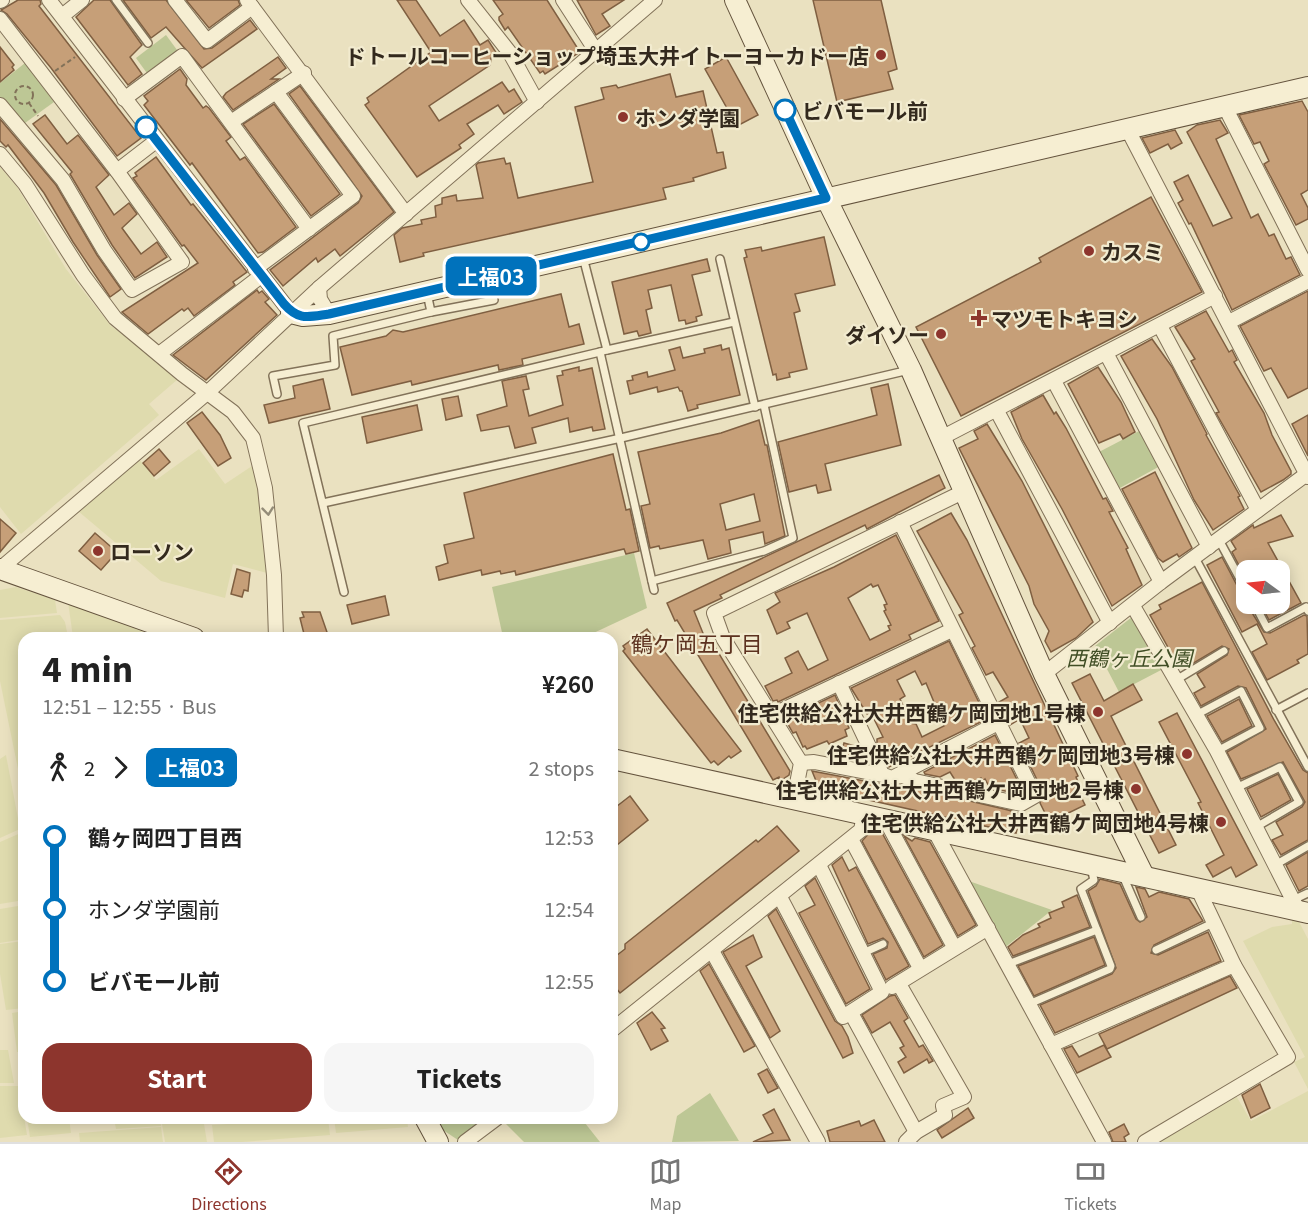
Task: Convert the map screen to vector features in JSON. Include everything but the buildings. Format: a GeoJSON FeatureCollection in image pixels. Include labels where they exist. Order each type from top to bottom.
{"type":"FeatureCollection","features":[{"type":"Feature","properties":{"kind":"street"},"geometry":{"type":"LineString","coordinates":[[49,0],[258,272],[291,313],[303,316],[329,314],[1308,87]]}},
{"type":"Feature","properties":{"kind":"street"},"geometry":{"type":"LineString","coordinates":[[62,16],[82,0]]}},
{"type":"Feature","properties":{"kind":"street"},"geometry":{"type":"LineString","coordinates":[[175,0],[207,41],[250,4],[304,73],[406,214]]}},
{"type":"Feature","properties":{"kind":"street"},"geometry":{"type":"LineString","coordinates":[[468,0],[510,53],[537,102]]}},
{"type":"Feature","properties":{"kind":"street"},"geometry":{"type":"LineString","coordinates":[[563,0],[596,51]]}},
{"type":"Feature","properties":{"kind":"street"},"geometry":{"type":"LineString","coordinates":[[735,0],[826,198],[911,370],[1044,674],[1143,874]]}},
{"type":"Feature","properties":{"kind":"street"},"geometry":{"type":"LineString","coordinates":[[0,569],[207,393],[319,288],[596,51],[649,2]]}},
{"type":"Feature","properties":{"kind":"street"},"geometry":{"type":"LineString","coordinates":[[0,19],[117,171],[182,262],[132,290],[104,250],[63,180],[0,105]]}},
{"type":"Feature","properties":{"kind":"street"},"geometry":{"type":"LineString","coordinates":[[124,99],[182,56],[309,229]]}},
{"type":"Feature","properties":{"kind":"street"},"geometry":{"type":"LineString","coordinates":[[231,122],[304,73]]}},
{"type":"Feature","properties":{"kind":"street"},"geometry":{"type":"LineString","coordinates":[[159,354],[309,229],[353,196],[276,92]]}},
{"type":"Feature","properties":{"kind":"street"},"geometry":{"type":"LineString","coordinates":[[1225,107],[1308,270]]}},
{"type":"Feature","properties":{"kind":"street"},"geometry":{"type":"LineString","coordinates":[[1044,674],[1161,582],[1307,475],[1128,130]]}},
{"type":"Feature","properties":{"kind":"street"},"geometry":{"type":"LineString","coordinates":[[117,171],[156,141]]}},
{"type":"Feature","properties":{"kind":"street"},"geometry":{"type":"LineString","coordinates":[[0,154],[25,184],[83,275],[115,318],[233,412],[246,427],[258,453],[266,488],[273,558],[276,632]]}},
{"type":"Feature","properties":{"kind":"street"},"geometry":{"type":"LineString","coordinates":[[1229,322],[1308,281]]}},
{"type":"Feature","properties":{"kind":"street"},"geometry":{"type":"LineString","coordinates":[[319,288],[320,299],[329,314]]}},
{"type":"Feature","properties":{"kind":"street"},"geometry":{"type":"LineString","coordinates":[[941,438],[1215,296]]}},
{"type":"Feature","properties":{"kind":"street"},"geometry":{"type":"LineString","coordinates":[[1160,326],[1258,510]]}},
{"type":"Feature","properties":{"kind":"street"},"geometry":{"type":"LineString","coordinates":[[1106,353],[1214,543]]}},
{"type":"Feature","properties":{"kind":"street"},"geometry":{"type":"LineString","coordinates":[[1054,381],[1161,582]]}},
{"type":"Feature","properties":{"kind":"street"},"geometry":{"type":"LineString","coordinates":[[997,411],[1110,623]]}},
{"type":"Feature","properties":{"kind":"street"},"geometry":{"type":"LineString","coordinates":[[794,799],[801,763],[723,638],[714,613],[963,492]]}},
{"type":"Feature","properties":{"kind":"street"},"geometry":{"type":"LineString","coordinates":[[801,763],[814,762],[888,776],[909,777],[915,781],[1021,804],[1035,796],[900,522]]}},
{"type":"Feature","properties":{"kind":"street"},"geometry":{"type":"LineString","coordinates":[[0,569],[177,632]]}},
{"type":"Feature","properties":{"kind":"street"},"geometry":{"type":"LineString","coordinates":[[1133,606],[1217,751],[1275,865],[1300,908]]}},
{"type":"Feature","properties":{"kind":"street"},"geometry":{"type":"LineString","coordinates":[[772,715],[952,630]]}},
{"type":"Feature","properties":{"kind":"street"},"geometry":{"type":"LineString","coordinates":[[839,683],[888,776]]}},
{"type":"Feature","properties":{"kind":"street"},"geometry":{"type":"LineString","coordinates":[[888,776],[998,723]]}},
{"type":"Feature","properties":{"kind":"street"},"geometry":{"type":"LineString","coordinates":[[618,760],[1300,908]]}},
{"type":"Feature","properties":{"kind":"street"},"geometry":{"type":"LineString","coordinates":[[618,1025],[861,830],[864,814]]}},
{"type":"Feature","properties":{"kind":"street"},"geometry":{"type":"LineString","coordinates":[[885,819],[954,947]]}},
{"type":"Feature","properties":{"kind":"street"},"geometry":{"type":"LineString","coordinates":[[934,830],[1104,1142]]}},
{"type":"Feature","properties":{"kind":"street"},"geometry":{"type":"LineString","coordinates":[[851,838],[920,968]]}},
{"type":"Feature","properties":{"kind":"street"},"geometry":{"type":"LineString","coordinates":[[819,865],[882,992]]}},
{"type":"Feature","properties":{"kind":"street"},"geometry":{"type":"LineString","coordinates":[[1145,1142],[1288,1057],[1234,964],[1197,887]]}},
{"type":"Feature","properties":{"kind":"street"},"geometry":{"type":"LineString","coordinates":[[780,897],[843,1017],[988,928]]}},
{"type":"Feature","properties":{"kind":"street"},"geometry":{"type":"LineString","coordinates":[[712,951],[819,1142]]}},
{"type":"Feature","properties":{"kind":"street"},"geometry":{"type":"LineString","coordinates":[[1051,1045],[1234,964]]}},
{"type":"Feature","properties":{"kind":"street"},"geometry":{"type":"LineString","coordinates":[[898,984],[964,1097],[943,1106],[945,1115],[916,1132],[906,1142]]}},
{"type":"Feature","properties":{"kind":"street"},"geometry":{"type":"LineString","coordinates":[[851,1013],[916,1132]]}},
{"type":"Feature","properties":{"kind":"street"},"geometry":{"type":"LineString","coordinates":[[428,1124],[438,1142]]}},
{"type":"Feature","properties":{"kind":"street"},"geometry":{"type":"LineString","coordinates":[[465,1142],[489,1124]]}},
{"type":"Feature","properties":{"kind":"lane"},"geometry":{"type":"LineString","coordinates":[[116,0],[148,43]]}},
{"type":"Feature","properties":{"kind":"lane"},"geometry":{"type":"LineString","coordinates":[[583,255],[654,590]]}},
{"type":"Feature","properties":{"kind":"lane"},"geometry":{"type":"LineString","coordinates":[[720,259],[755,407]]}},
{"type":"Feature","properties":{"kind":"lane"},"geometry":{"type":"LineString","coordinates":[[426,291],[431,312]]}},
{"type":"Feature","properties":{"kind":"lane"},"geometry":{"type":"LineString","coordinates":[[277,394],[273,376],[335,365],[333,336],[431,312],[494,300]]}},
{"type":"Feature","properties":{"kind":"lane"},"geometry":{"type":"LineString","coordinates":[[344,592],[303,423],[734,322]]}},
{"type":"Feature","properties":{"kind":"lane"},"geometry":{"type":"LineString","coordinates":[[323,502],[621,438],[911,370]]}},
{"type":"Feature","properties":{"kind":"lane"},"geometry":{"type":"LineString","coordinates":[[652,581],[764,551],[793,538],[764,405]]}},
{"type":"Feature","properties":{"kind":"lane"},"geometry":{"type":"LineString","coordinates":[[1214,543],[1236,575]]}},
{"type":"Feature","properties":{"kind":"lane"},"geometry":{"type":"LineString","coordinates":[[1195,558],[1308,767]]}},
{"type":"Feature","properties":{"kind":"lane"},"geometry":{"type":"LineString","coordinates":[[1260,614],[1268,628],[1306,608],[1308,611]]}},
{"type":"Feature","properties":{"kind":"lane"},"geometry":{"type":"LineString","coordinates":[[1176,680],[1224,651]]}},
{"type":"Feature","properties":{"kind":"lane"},"geometry":{"type":"LineString","coordinates":[[1196,715],[1241,691],[1260,728],[1217,751]]}},
{"type":"Feature","properties":{"kind":"lane"},"geometry":{"type":"LineString","coordinates":[[1276,710],[1308,693]]}},
{"type":"Feature","properties":{"kind":"lane"},"geometry":{"type":"LineString","coordinates":[[1236,788],[1280,767],[1299,802],[1256,827]]}},
{"type":"Feature","properties":{"kind":"lane"},"geometry":{"type":"LineString","coordinates":[[1275,865],[1308,846]]}},
{"type":"Feature","properties":{"kind":"lane"},"geometry":{"type":"LineString","coordinates":[[1029,1004],[1110,969],[1080,888],[1094,880],[1089,862]]}},
{"type":"Feature","properties":{"kind":"lane"},"geometry":{"type":"LineString","coordinates":[[1120,869],[1141,917]]}},
{"type":"Feature","properties":{"kind":"lane"},"geometry":{"type":"LineString","coordinates":[[1300,908],[1308,893]]}},
{"type":"Feature","properties":{"kind":"lane"},"geometry":{"type":"LineString","coordinates":[[1156,950],[1213,922]]}},
{"type":"Feature","properties":{"kind":"lane"},"geometry":{"type":"LineString","coordinates":[[1008,964],[1097,930]]}},
{"type":"Feature","properties":{"kind":"lane"},"geometry":{"type":"LineString","coordinates":[[863,953],[883,944]]}},
{"type":"Feature","properties":{"kind":"path"},"geometry":{"type":"LineString","coordinates":[[45,79],[82,51]]}},
{"type":"Feature","properties":{"kind":"path"},"geometry":{"type":"LineString","coordinates":[[20,86],[32,89],[33,98],[29,103],[22,104],[17,100],[15,91],[20,86]]}},
{"type":"Feature","properties":{"kind":"path"},"geometry":{"type":"LineString","coordinates":[[29,103],[38,116]]}},
{"type":"Feature","properties":{"kind":"shaded area"},"geometry":{"type":"Polygon","coordinates":[[[0,167],[17,187],[66,269],[111,326],[162,363],[178,379],[149,404],[159,415],[21,534],[0,507],[0,167]]]}},
{"type":"Feature","properties":{"kind":"shaded area"},"geometry":{"type":"Polygon","coordinates":[[[199,449],[225,484],[255,464],[260,486],[267,573],[233,564],[225,598],[161,581],[78,511],[139,459],[156,480],[199,449]]]}},
{"type":"Feature","properties":{"kind":"shaded area"},"geometry":{"type":"Polygon","coordinates":[[[16,587],[55,600],[57,613],[0,618],[0,590],[16,587]]]}},
{"type":"Feature","properties":{"kind":"shaded area"},"geometry":{"type":"Polygon","coordinates":[[[68,602],[147,632],[72,632],[68,602]]]}},
{"type":"Feature","properties":{"kind":"shaded area"},"geometry":{"type":"Polygon","coordinates":[[[60,615],[65,622],[67,632],[18,632],[18,769],[0,681],[0,620],[60,615]]]}},
{"type":"Feature","properties":{"kind":"shaded area"},"geometry":{"type":"Polygon","coordinates":[[[6,755],[18,818],[18,830],[0,838],[0,759],[6,755]]]}},
{"type":"Feature","properties":{"kind":"shaded area"},"geometry":{"type":"Polygon","coordinates":[[[18,834],[18,901],[0,904],[0,842],[18,834]]]}},
{"type":"Feature","properties":{"kind":"shaded area"},"geometry":{"type":"Polygon","coordinates":[[[18,906],[18,940],[0,943],[0,909],[18,906]]]}},
{"type":"Feature","properties":{"kind":"shaded area"},"geometry":{"type":"Polygon","coordinates":[[[1292,918],[1298,920],[1308,939],[1308,1089],[1294,1062],[1305,1057],[1243,941],[1272,927],[1292,924],[1292,918]]]}},
{"type":"Feature","properties":{"kind":"shaded area"},"geometry":{"type":"Polygon","coordinates":[[[18,942],[18,1009],[6,1010],[0,974],[0,944],[18,942]]]}},
{"type":"Feature","properties":{"kind":"shaded area"},"geometry":{"type":"Polygon","coordinates":[[[18,1012],[18,1052],[17,1052],[12,1013],[18,1012]]]}},
{"type":"Feature","properties":{"kind":"shaded area"},"geometry":{"type":"Polygon","coordinates":[[[0,1050],[8,1050],[14,1083],[0,1083],[0,1050]]]}},
{"type":"Feature","properties":{"kind":"shaded area"},"geometry":{"type":"Polygon","coordinates":[[[0,1086],[18,1086],[18,1124],[25,1124],[27,1135],[0,1138],[0,1086]]]}},
{"type":"Feature","properties":{"kind":"shaded area"},"geometry":{"type":"Polygon","coordinates":[[[1308,1091],[1308,1142],[1152,1142],[1235,1094],[1251,1121],[1308,1091]]]}},
{"type":"Feature","properties":{"kind":"shaded area"},"geometry":{"type":"Polygon","coordinates":[[[28,1124],[70,1124],[71,1133],[30,1137],[28,1124]]]}},
{"type":"Feature","properties":{"kind":"shaded area"},"geometry":{"type":"Polygon","coordinates":[[[115,1124],[161,1124],[161,1126],[116,1129],[115,1124]]]}},
{"type":"Feature","properties":{"kind":"shaded area"},"geometry":{"type":"Polygon","coordinates":[[[162,1124],[204,1124],[207,1142],[165,1142],[162,1124]]]}},
{"type":"Feature","properties":{"kind":"shaded area"},"geometry":{"type":"Polygon","coordinates":[[[329,1124],[330,1135],[214,1142],[212,1125],[329,1124]]]}},
{"type":"Feature","properties":{"kind":"shaded area"},"geometry":{"type":"Polygon","coordinates":[[[335,1124],[408,1124],[408,1127],[336,1133],[335,1124]]]}},
{"type":"Feature","properties":{"kind":"shaded area"},"geometry":{"type":"Polygon","coordinates":[[[161,1127],[163,1142],[80,1142],[79,1133],[161,1127]]]}},
{"type":"Feature","properties":{"kind":"green space"},"geometry":{"type":"Polygon","coordinates":[[[166,35],[180,54],[149,76],[136,58],[166,35]]]}},
{"type":"Feature","properties":{"kind":"green space"},"geometry":{"type":"Polygon","coordinates":[[[25,63],[54,102],[25,123],[0,98],[0,83],[25,63]]]}},
{"type":"Feature","properties":{"kind":"green space"},"geometry":{"type":"Polygon","coordinates":[[[1143,429],[1162,465],[1118,489],[1099,452],[1143,429]]]}},
{"type":"Feature","properties":{"kind":"green space"},"geometry":{"type":"Polygon","coordinates":[[[634,553],[647,608],[596,632],[502,632],[492,587],[634,553]]]}},
{"type":"Feature","properties":{"kind":"green space","name":"西鶴ヶ丘公園"},"geometry":{"type":"Polygon","coordinates":[[[1132,617],[1163,669],[1119,692],[1095,646],[1132,617]]]}},
{"type":"Feature","properties":{"kind":"green space"},"geometry":{"type":"Polygon","coordinates":[[[966,880],[1052,910],[1003,949],[966,880]]]}},
{"type":"Feature","properties":{"kind":"green space"},"geometry":{"type":"Polygon","coordinates":[[[710,1093],[739,1141],[672,1142],[677,1116],[710,1093]]]}},
{"type":"Feature","properties":{"kind":"green space"},"geometry":{"type":"Polygon","coordinates":[[[438,1124],[483,1124],[458,1140],[438,1124]]]}},
{"type":"Feature","properties":{"kind":"green space"},"geometry":{"type":"Polygon","coordinates":[[[506,1124],[586,1124],[600,1142],[524,1142],[506,1124]]]}},
{"type":"Feature","properties":{"kind":"bus line","name":"上福03"},"geometry":{"type":"LineString","coordinates":[[146,127],[291,313],[298,316],[315,316],[826,198],[785,110]]}},
{"type":"Feature","properties":{"kind":"place","name":"ドトールコーヒーショップ埼玉大井イトーヨーカドー店"},"geometry":{"type":"Point","coordinates":[881,55]}},
{"type":"Feature","properties":{"kind":"place","name":"ビバモール前"},"geometry":{"type":"Point","coordinates":[785,110]}},
{"type":"Feature","properties":{"kind":"place","name":"ホンダ学園"},"geometry":{"type":"Point","coordinates":[623,117]}},
{"type":"Feature","properties":{"kind":"place","name":"カスミ"},"geometry":{"type":"Point","coordinates":[1089,251]}},
{"type":"Feature","properties":{"kind":"place","name":"マツモトキヨシ"},"geometry":{"type":"Point","coordinates":[979,318]}},
{"type":"Feature","properties":{"kind":"place","name":"ダイソー"},"geometry":{"type":"Point","coordinates":[941,334]}},
{"type":"Feature","properties":{"kind":"place","name":"ローソン"},"geometry":{"type":"Point","coordinates":[98,551]}},
{"type":"Feature","properties":{"kind":"place","name":"住宅供給公社大井西鶴ケ岡団地1号棟"},"geometry":{"type":"Point","coordinates":[1098,712]}},
{"type":"Feature","properties":{"kind":"place","name":"住宅供給公社大井西鶴ケ岡団地3号棟"},"geometry":{"type":"Point","coordinates":[1187,754]}},
{"type":"Feature","properties":{"kind":"place","name":"住宅供給公社大井西鶴ケ岡団地2号棟"},"geometry":{"type":"Point","coordinates":[1136,789]}},
{"type":"Feature","properties":{"kind":"place","name":"住宅供給公社大井西鶴ケ岡団地4号棟"},"geometry":{"type":"Point","coordinates":[1221,822]}},
{"type":"Feature","properties":{"kind":"district","name":"鶴ケ岡五丁目"},"geometry":{"type":"Point","coordinates":[697,642]}}]}
